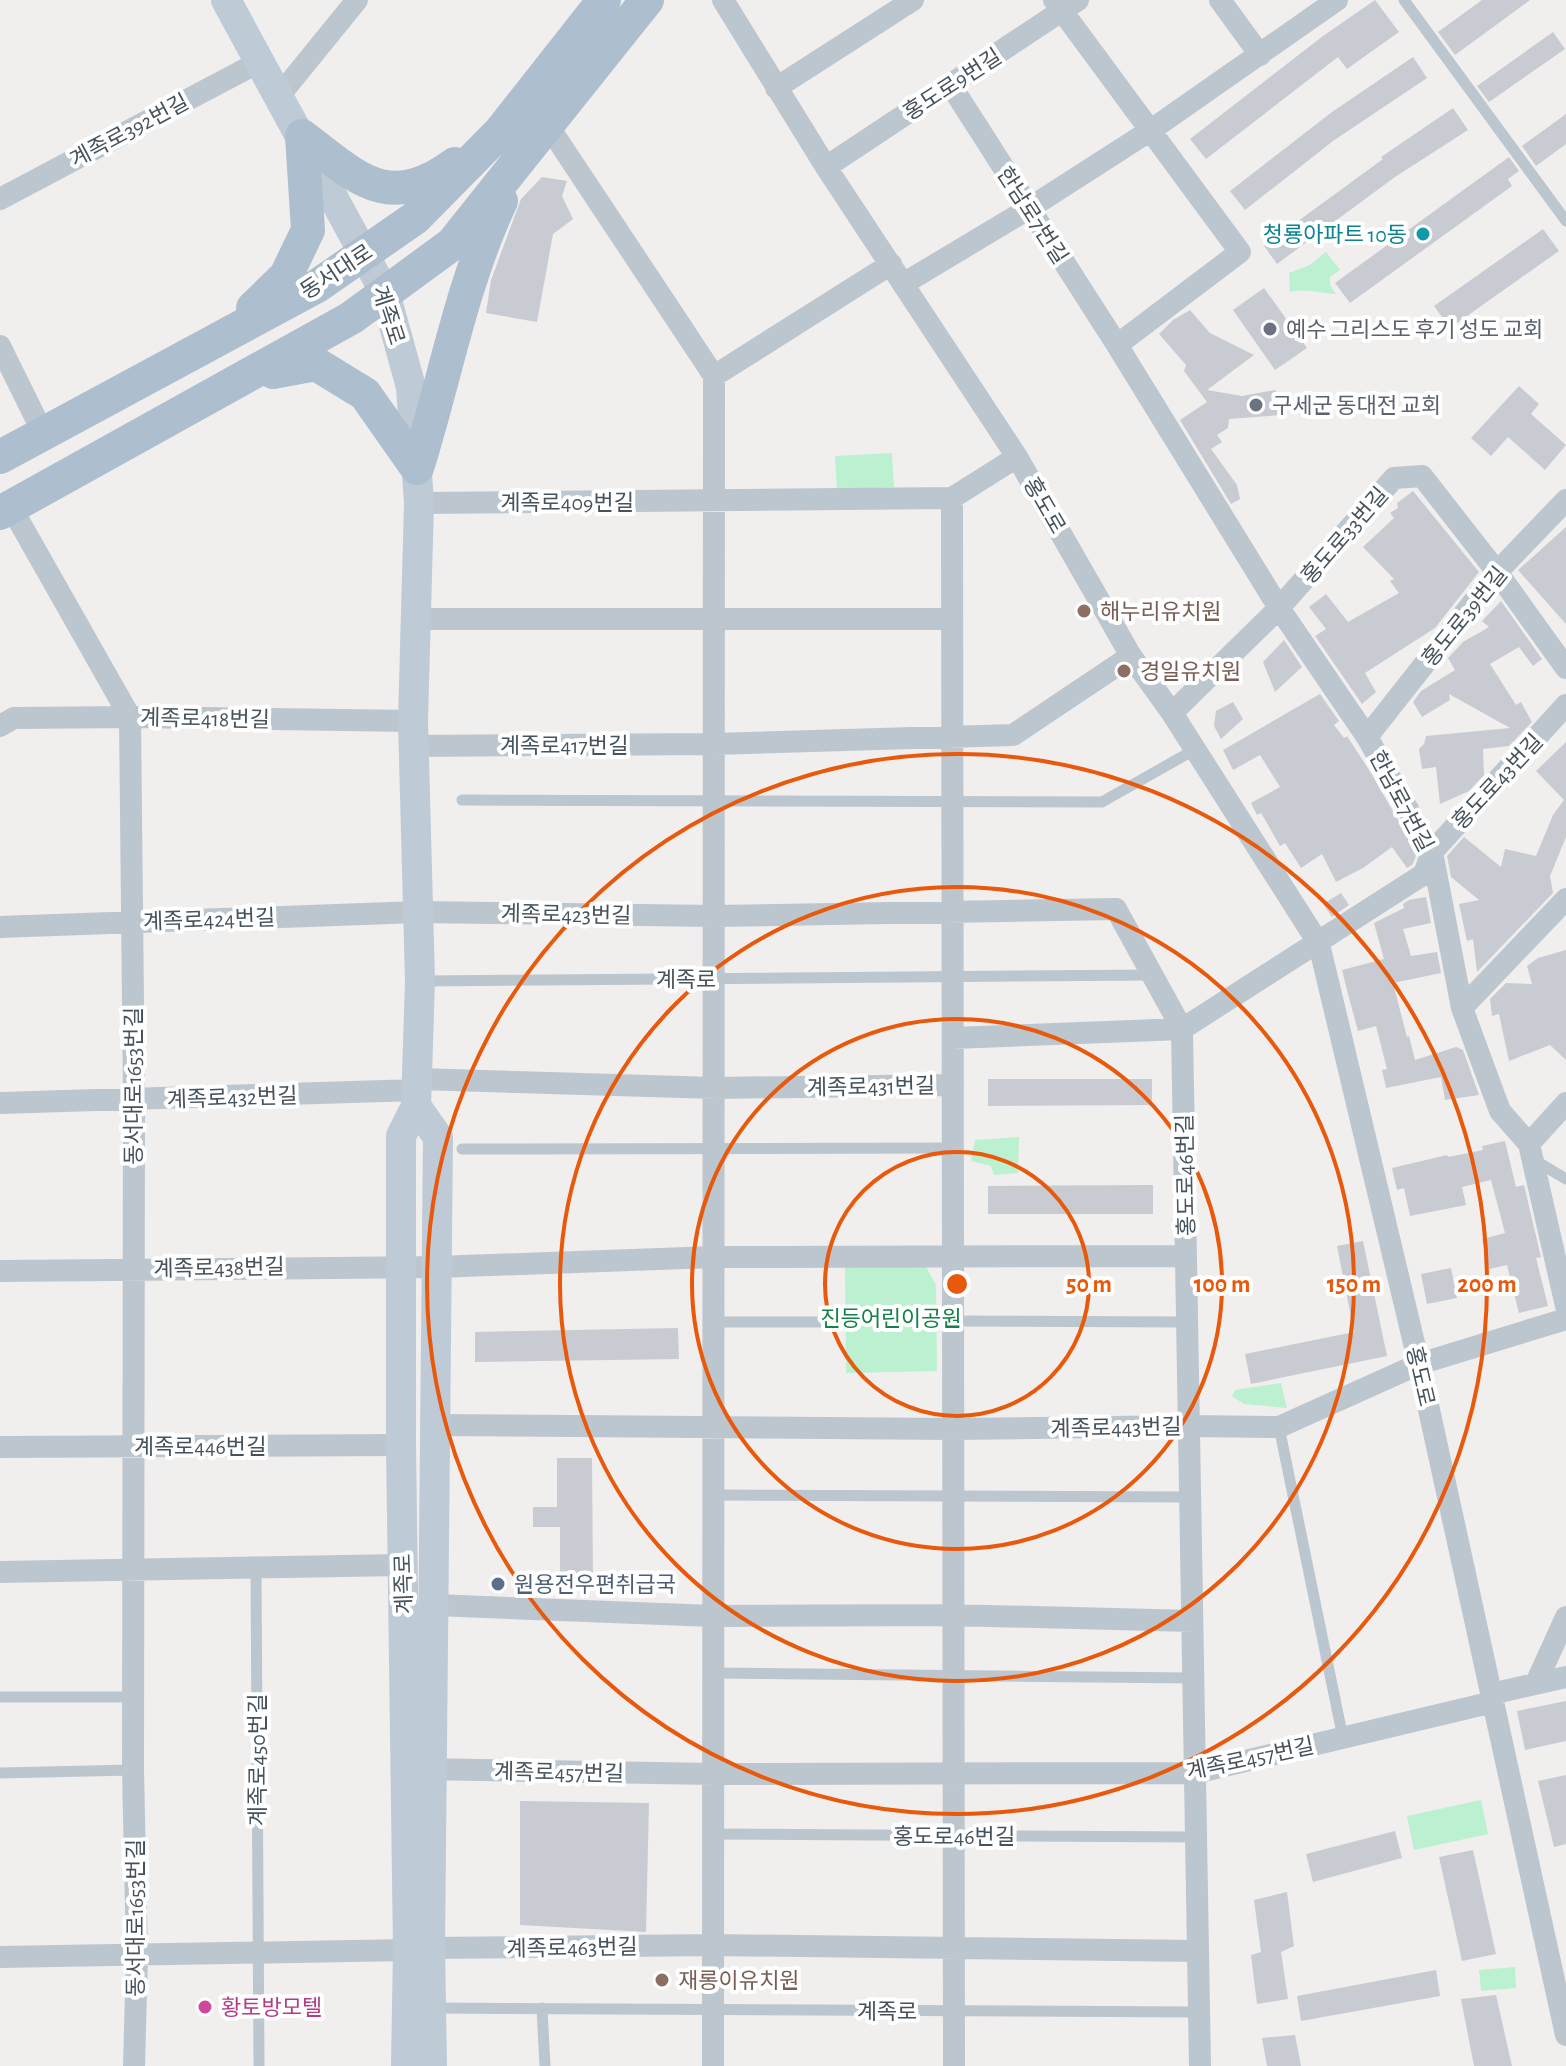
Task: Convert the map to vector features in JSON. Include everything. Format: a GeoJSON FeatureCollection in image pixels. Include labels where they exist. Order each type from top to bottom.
{"type":"FeatureCollection","features":[{"type":"Feature","properties":{"kind":"main road","name":"계족로"},"geometry":{"type":"LineString","coordinates":[[226,0],[385,293],[411,387],[419,503],[414,734],[420,981],[417,1092],[401,1136],[401,1445],[402,1565],[420,1769]]}},
{"type":"Feature","properties":{"kind":"main road","name":"동서대로"},"geometry":{"type":"LineString","coordinates":[[5,510],[351,318],[452,244],[510,145],[604,0]]}},
{"type":"Feature","properties":{"kind":"main road","name":"동서대로"},"geometry":{"type":"LineString","coordinates":[[0,457],[317,286],[415,218],[510,145],[547,124],[647,0]]}},
{"type":"Feature","properties":{"kind":"main road"},"geometry":{"type":"LineString","coordinates":[[302,136],[357,178],[391,190],[436,178],[510,145]]}},
{"type":"Feature","properties":{"kind":"main road"},"geometry":{"type":"LineString","coordinates":[[221,338],[286,276],[308,230],[302,136]]}},
{"type":"Feature","properties":{"kind":"main road"},"geometry":{"type":"LineString","coordinates":[[417,468],[510,145]]}},
{"type":"Feature","properties":{"kind":"main road"},"geometry":{"type":"LineString","coordinates":[[237,380],[316,364],[365,394],[417,468]]}},
{"type":"Feature","properties":{"kind":"main road","name":"계족로"},"geometry":{"type":"LineString","coordinates":[[406,2066],[419,1949],[420,1769],[435,1605],[438,1137],[417,1092]]}},
{"type":"Feature","properties":{"kind":"main road","name":"계족로"},"geometry":{"type":"LineString","coordinates":[[419,1949],[430,2008],[432,2066]]}},
{"type":"Feature","properties":{"kind":"street","name":"홍도로"},"geometry":{"type":"LineString","coordinates":[[723,0],[826,167],[1017,457],[1131,656],[1172,713],[1319,944],[1419,1364],[1566,2035]]}},
{"type":"Feature","properties":{"kind":"street"},"geometry":{"type":"LineString","coordinates":[[776,88],[913,0]]}},
{"type":"Feature","properties":{"kind":"street"},"geometry":{"type":"LineString","coordinates":[[1220,0],[1260,55]]}},
{"type":"Feature","properties":{"kind":"street"},"geometry":{"type":"LineString","coordinates":[[279,96],[353,3]]}},
{"type":"Feature","properties":{"kind":"street"},"geometry":{"type":"LineString","coordinates":[[1065,4],[1240,252],[1117,345]]}},
{"type":"Feature","properties":{"kind":"street","name":"홍도로9번길"},"geometry":{"type":"LineString","coordinates":[[826,167],[1065,4]]}},
{"type":"Feature","properties":{"kind":"street"},"geometry":{"type":"LineString","coordinates":[[903,284],[1151,130],[1260,55],[1325,4]]}},
{"type":"Feature","properties":{"kind":"street","name":"계족로392번길"},"geometry":{"type":"LineString","coordinates":[[0,199],[259,62]]}},
{"type":"Feature","properties":{"kind":"street","name":"한남로7번길"},"geometry":{"type":"LineString","coordinates":[[950,84],[1117,345],[1279,608],[1367,737],[1432,852],[1462,1008],[1500,1111],[1531,1152],[1566,1306]]}},
{"type":"Feature","properties":{"kind":"street"},"geometry":{"type":"LineString","coordinates":[[547,124],[714,376],[713,2066]]}},
{"type":"Feature","properties":{"kind":"street"},"geometry":{"type":"LineString","coordinates":[[714,376],[891,264]]}},
{"type":"Feature","properties":{"kind":"street"},"geometry":{"type":"LineString","coordinates":[[0,346],[43,433]]}},
{"type":"Feature","properties":{"kind":"street"},"geometry":{"type":"LineString","coordinates":[[953,1085],[952,498],[1017,457]]}},
{"type":"Feature","properties":{"kind":"street","name":"홍도로33번길"},"geometry":{"type":"LineString","coordinates":[[1172,713],[1279,608],[1394,478],[1422,476],[1566,668]]}},
{"type":"Feature","properties":{"kind":"street","name":"계족로409번길"},"geometry":{"type":"LineString","coordinates":[[419,503],[952,498]]}},
{"type":"Feature","properties":{"kind":"street","name":"홍도로39번길"},"geometry":{"type":"LineString","coordinates":[[1367,737],[1497,572],[1566,500]]}},
{"type":"Feature","properties":{"kind":"street","name":"동서대로1653번길"},"geometry":{"type":"LineString","coordinates":[[5,510],[130,717],[134,1100],[133,1770],[137,1955],[134,2066]]}},
{"type":"Feature","properties":{"kind":"street"},"geometry":{"type":"LineString","coordinates":[[416,619],[952,619]]}},
{"type":"Feature","properties":{"kind":"street","name":"계족로417번길"},"geometry":{"type":"LineString","coordinates":[[414,734],[714,744],[1013,735],[1131,656]]}},
{"type":"Feature","properties":{"kind":"street","name":"홍도로43번길"},"geometry":{"type":"LineString","coordinates":[[1319,944],[1424,874],[1432,852],[1566,705]]}},
{"type":"Feature","properties":{"kind":"street","name":"계족로418번길"},"geometry":{"type":"LineString","coordinates":[[0,726],[14,718],[130,717],[414,734]]}},
{"type":"Feature","properties":{"kind":"street"},"geometry":{"type":"LineString","coordinates":[[1462,1008],[1566,899]]}},
{"type":"Feature","properties":{"kind":"street","name":"계족로423번길"},"geometry":{"type":"LineString","coordinates":[[418,912],[714,916],[1116,909],[1182,1029]]}},
{"type":"Feature","properties":{"kind":"street","name":"계족로424번길"},"geometry":{"type":"LineString","coordinates":[[0,927],[418,912]]}},
{"type":"Feature","properties":{"kind":"street"},"geometry":{"type":"LineString","coordinates":[[953,1038],[1182,1029],[1319,944]]}},
{"type":"Feature","properties":{"kind":"street","name":"홍도로46번길"},"geometry":{"type":"LineString","coordinates":[[1182,1029],[1200,2066]]}},
{"type":"Feature","properties":{"kind":"street","name":"계족로431번길"},"geometry":{"type":"LineString","coordinates":[[417,1092],[953,1085],[953,1429]]}},
{"type":"Feature","properties":{"kind":"street","name":"계족로432번길"},"geometry":{"type":"LineString","coordinates":[[0,1103],[417,1092]]}},
{"type":"Feature","properties":{"kind":"street"},"geometry":{"type":"LineString","coordinates":[[1531,1152],[1566,1103]]}},
{"type":"Feature","properties":{"kind":"street","name":"계족로438번길"},"geometry":{"type":"LineString","coordinates":[[0,1271],[437,1267],[714,1257],[1186,1256]]}},
{"type":"Feature","properties":{"kind":"street","name":"계족로443번길"},"geometry":{"type":"LineString","coordinates":[[435,1425],[953,1429],[1279,1427],[1419,1364],[1566,1319]]}},
{"type":"Feature","properties":{"kind":"street"},"geometry":{"type":"LineString","coordinates":[[953,1429],[954,2066]]}},
{"type":"Feature","properties":{"kind":"street","name":"계족로446번길"},"geometry":{"type":"LineString","coordinates":[[0,1447],[401,1445]]}},
{"type":"Feature","properties":{"kind":"street"},"geometry":{"type":"LineString","coordinates":[[0,1572],[402,1565]]}},
{"type":"Feature","properties":{"kind":"street"},"geometry":{"type":"LineString","coordinates":[[435,1605],[713,1616],[953,1615],[1192,1621]]}},
{"type":"Feature","properties":{"kind":"street"},"geometry":{"type":"LineString","coordinates":[[1536,1683],[1566,1617]]}},
{"type":"Feature","properties":{"kind":"street","name":"계족로457번길"},"geometry":{"type":"LineString","coordinates":[[420,1769],[713,1774],[1195,1773],[1343,1738],[1566,1677]]}},
{"type":"Feature","properties":{"kind":"street","name":"계족로463번길"},"geometry":{"type":"LineString","coordinates":[[0,1957],[713,1945],[1198,1951]]}},
{"type":"Feature","properties":{"kind":"lane"},"geometry":{"type":"LineString","coordinates":[[1404,0],[1566,221]]}},
{"type":"Feature","properties":{"kind":"lane"},"geometry":{"type":"LineString","coordinates":[[462,800],[1102,802],[1194,750]]}},
{"type":"Feature","properties":{"kind":"lane"},"geometry":{"type":"LineString","coordinates":[[952,976],[1153,975]]}},
{"type":"Feature","properties":{"kind":"lane","name":"계족로"},"geometry":{"type":"LineString","coordinates":[[420,981],[952,976]]}},
{"type":"Feature","properties":{"kind":"lane"},"geometry":{"type":"LineString","coordinates":[[462,1149],[953,1148]]}},
{"type":"Feature","properties":{"kind":"lane"},"geometry":{"type":"LineString","coordinates":[[1531,1152],[1566,1179]]}},
{"type":"Feature","properties":{"kind":"lane"},"geometry":{"type":"LineString","coordinates":[[953,1321],[1187,1322]]}},
{"type":"Feature","properties":{"kind":"lane"},"geometry":{"type":"LineString","coordinates":[[714,1322],[826,1322]]}},
{"type":"Feature","properties":{"kind":"lane"},"geometry":{"type":"LineString","coordinates":[[1279,1427],[1343,1738]]}},
{"type":"Feature","properties":{"kind":"lane"},"geometry":{"type":"LineString","coordinates":[[714,1495],[1190,1497]]}},
{"type":"Feature","properties":{"kind":"lane","name":"계족로450번길"},"geometry":{"type":"LineString","coordinates":[[256,1568],[259,2066]]}},
{"type":"Feature","properties":{"kind":"lane"},"geometry":{"type":"LineString","coordinates":[[713,1673],[1193,1678]]}},
{"type":"Feature","properties":{"kind":"lane"},"geometry":{"type":"LineString","coordinates":[[0,1697],[133,1697]]}},
{"type":"Feature","properties":{"kind":"lane"},"geometry":{"type":"LineString","coordinates":[[0,1773],[133,1770]]}},
{"type":"Feature","properties":{"kind":"lane","name":"홍도로46번길"},"geometry":{"type":"LineString","coordinates":[[713,1834],[1196,1837]]}},
{"type":"Feature","properties":{"kind":"lane","name":"계족로"},"geometry":{"type":"LineString","coordinates":[[430,2008],[1199,2012]]}},
{"type":"Feature","properties":{"kind":"lane"},"geometry":{"type":"LineString","coordinates":[[542,2008],[545,2066]]}},
{"type":"Feature","properties":{"kind":"green space"},"geometry":{"type":"Polygon","coordinates":[[[1326,252],[1340,270],[1330,277],[1330,285],[1336,294],[1290,292],[1289,273],[1310,265],[1326,252]]]}},
{"type":"Feature","properties":{"kind":"green space"},"geometry":{"type":"Polygon","coordinates":[[[892,453],[894,487],[837,490],[835,456],[892,453]]]}},
{"type":"Feature","properties":{"kind":"green space"},"geometry":{"type":"Polygon","coordinates":[[[1019,1137],[1018,1173],[994,1175],[991,1166],[971,1161],[975,1140],[1019,1137]]]}},
{"type":"Feature","properties":{"kind":"green space","name":"진등어린이공원"},"geometry":{"type":"Polygon","coordinates":[[[924,1263],[936,1285],[937,1371],[846,1373],[845,1265],[924,1263]]]}},
{"type":"Feature","properties":{"kind":"green space"},"geometry":{"type":"Polygon","coordinates":[[[1281,1383],[1287,1408],[1244,1404],[1232,1396],[1235,1390],[1281,1383]]]}},
{"type":"Feature","properties":{"kind":"green space"},"geometry":{"type":"Polygon","coordinates":[[[1481,1800],[1488,1834],[1414,1850],[1407,1816],[1481,1800]]]}},
{"type":"Feature","properties":{"kind":"green space"},"geometry":{"type":"Polygon","coordinates":[[[1515,1967],[1516,1988],[1481,1991],[1479,1970],[1515,1967]]]}},
{"type":"Feature","properties":{"kind":"building"},"geometry":{"type":"Polygon","coordinates":[[[1375,0],[1399,32],[1347,69],[1338,57],[1206,159],[1190,139],[1323,36],[1375,0]]]}},
{"type":"Feature","properties":{"kind":"building"},"geometry":{"type":"Polygon","coordinates":[[[1482,0],[1530,0],[1455,55],[1438,32],[1482,0]]]}},
{"type":"Feature","properties":{"kind":"building"},"geometry":{"type":"Polygon","coordinates":[[[1553,32],[1565,49],[1489,102],[1477,86],[1553,32]]]}},
{"type":"Feature","properties":{"kind":"building"},"geometry":{"type":"Polygon","coordinates":[[[1413,57],[1427,78],[1333,141],[1245,210],[1230,191],[1332,112],[1413,57]]]}},
{"type":"Feature","properties":{"kind":"building"},"geometry":{"type":"Polygon","coordinates":[[[1453,108],[1468,130],[1395,177],[1277,264],[1264,246],[1383,159],[1381,157],[1453,108]]]}},
{"type":"Feature","properties":{"kind":"building"},"geometry":{"type":"Polygon","coordinates":[[[1566,114],[1566,144],[1536,166],[1522,146],[1566,114]]]}},
{"type":"Feature","properties":{"kind":"building","name":"청룡아파트 10동"},"geometry":{"type":"Polygon","coordinates":[[[1509,157],[1519,171],[1508,179],[1512,186],[1350,303],[1335,283],[1509,157]]]}},
{"type":"Feature","properties":{"kind":"building"},"geometry":{"type":"Polygon","coordinates":[[[542,177],[567,181],[562,196],[573,219],[553,234],[537,322],[486,313],[491,280],[521,199],[542,177]]]}},
{"type":"Feature","properties":{"kind":"building"},"geometry":{"type":"Polygon","coordinates":[[[1543,229],[1559,251],[1450,328],[1434,306],[1543,229]]]}},
{"type":"Feature","properties":{"kind":"building","name":"예수 그리스도 후기 성도 교회"},"geometry":{"type":"Polygon","coordinates":[[[1264,288],[1307,348],[1275,370],[1233,310],[1264,288]]]}},
{"type":"Feature","properties":{"kind":"building"},"geometry":{"type":"Polygon","coordinates":[[[1190,310],[1210,333],[1254,355],[1207,390],[1242,396],[1275,390],[1280,398],[1281,415],[1229,419],[1228,428],[1217,435],[1222,442],[1211,449],[1237,485],[1240,499],[1231,504],[1180,420],[1207,402],[1184,371],[1186,365],[1159,334],[1173,320],[1190,310]]]}},
{"type":"Feature","properties":{"kind":"building"},"geometry":{"type":"Polygon","coordinates":[[[1519,386],[1539,404],[1531,414],[1566,445],[1545,470],[1508,437],[1491,456],[1471,438],[1519,386]]]}},
{"type":"Feature","properties":{"kind":"building"},"geometry":{"type":"Polygon","coordinates":[[[1413,491],[1479,572],[1435,628],[1365,673],[1376,692],[1362,704],[1315,636],[1326,629],[1309,607],[1326,594],[1348,622],[1399,593],[1390,581],[1394,579],[1363,547],[1394,518],[1390,513],[1398,508],[1397,503],[1413,491]]]}},
{"type":"Feature","properties":{"kind":"building"},"geometry":{"type":"Polygon","coordinates":[[[1566,527],[1566,624],[1518,570],[1566,527]]]}},
{"type":"Feature","properties":{"kind":"building"},"geometry":{"type":"Polygon","coordinates":[[[1501,601],[1542,659],[1533,666],[1519,647],[1490,664],[1516,705],[1521,702],[1532,722],[1509,746],[1483,749],[1484,775],[1469,791],[1440,804],[1436,767],[1422,769],[1419,749],[1426,736],[1510,728],[1449,694],[1450,700],[1422,717],[1413,702],[1421,691],[1455,670],[1448,658],[1463,642],[1489,627],[1482,621],[1501,601]]]}},
{"type":"Feature","properties":{"kind":"building"},"geometry":{"type":"Polygon","coordinates":[[[1284,640],[1302,667],[1275,692],[1263,662],[1284,640]]]}},
{"type":"Feature","properties":{"kind":"building"},"geometry":{"type":"Polygon","coordinates":[[[1320,694],[1339,721],[1334,725],[1344,738],[1347,736],[1371,773],[1417,853],[1413,864],[1407,868],[1392,847],[1363,868],[1336,882],[1322,854],[1301,868],[1285,843],[1280,846],[1261,813],[1257,815],[1251,803],[1280,787],[1260,755],[1233,770],[1223,750],[1320,694]]]}},
{"type":"Feature","properties":{"kind":"building"},"geometry":{"type":"Polygon","coordinates":[[[1233,702],[1243,719],[1221,739],[1214,726],[1216,711],[1233,702]]]}},
{"type":"Feature","properties":{"kind":"building"},"geometry":{"type":"Polygon","coordinates":[[[1566,742],[1566,837],[1550,876],[1553,893],[1477,972],[1473,939],[1467,941],[1459,904],[1479,900],[1451,877],[1447,856],[1464,837],[1501,867],[1505,849],[1536,856],[1553,815],[1564,800],[1536,771],[1566,742]]]}},
{"type":"Feature","properties":{"kind":"building"},"geometry":{"type":"Polygon","coordinates":[[[1341,893],[1349,905],[1332,917],[1323,904],[1341,893]]]}},
{"type":"Feature","properties":{"kind":"building"},"geometry":{"type":"Polygon","coordinates":[[[1426,897],[1431,923],[1403,929],[1411,956],[1437,952],[1441,973],[1393,983],[1407,1037],[1415,1060],[1456,1047],[1463,1050],[1479,1095],[1445,1100],[1441,1077],[1386,1088],[1382,1070],[1387,1069],[1376,1026],[1358,1031],[1348,994],[1342,970],[1384,959],[1374,923],[1404,908],[1403,904],[1409,900],[1426,897]]]}},
{"type":"Feature","properties":{"kind":"building"},"geometry":{"type":"Polygon","coordinates":[[[1566,950],[1566,1060],[1550,1045],[1509,1061],[1499,1014],[1492,1016],[1490,999],[1506,983],[1532,984],[1527,966],[1538,958],[1566,950]]]}},
{"type":"Feature","properties":{"kind":"building"},"geometry":{"type":"Polygon","coordinates":[[[988,1079],[1152,1079],[1152,1105],[988,1106],[988,1079]]]}},
{"type":"Feature","properties":{"kind":"building"},"geometry":{"type":"Polygon","coordinates":[[[1505,1141],[1516,1187],[1524,1185],[1541,1257],[1536,1258],[1548,1306],[1519,1313],[1507,1265],[1489,1269],[1482,1239],[1505,1233],[1491,1180],[1462,1187],[1466,1205],[1410,1216],[1404,1188],[1397,1190],[1392,1168],[1483,1150],[1482,1146],[1505,1141]]]}},
{"type":"Feature","properties":{"kind":"building"},"geometry":{"type":"Polygon","coordinates":[[[1153,1185],[1153,1214],[988,1214],[988,1186],[1153,1185]]]}},
{"type":"Feature","properties":{"kind":"building"},"geometry":{"type":"Polygon","coordinates":[[[1363,1241],[1387,1356],[1251,1384],[1245,1354],[1354,1332],[1337,1246],[1363,1241]]]}},
{"type":"Feature","properties":{"kind":"building"},"geometry":{"type":"Polygon","coordinates":[[[1451,1268],[1457,1298],[1427,1304],[1421,1274],[1451,1268]]]}},
{"type":"Feature","properties":{"kind":"building"},"geometry":{"type":"Polygon","coordinates":[[[678,1328],[679,1359],[475,1362],[475,1332],[678,1328]]]}},
{"type":"Feature","properties":{"kind":"building"},"geometry":{"type":"Polygon","coordinates":[[[557,1458],[592,1458],[593,1585],[560,1586],[560,1527],[533,1527],[533,1507],[557,1507],[557,1458]]]}},
{"type":"Feature","properties":{"kind":"building"},"geometry":{"type":"Polygon","coordinates":[[[1566,1701],[1566,1741],[1525,1750],[1517,1711],[1566,1701]]]}},
{"type":"Feature","properties":{"kind":"building"},"geometry":{"type":"Polygon","coordinates":[[[1566,1775],[1566,1844],[1554,1847],[1538,1781],[1566,1775]]]}},
{"type":"Feature","properties":{"kind":"building"},"geometry":{"type":"Polygon","coordinates":[[[520,1801],[649,1803],[646,1932],[520,1925],[520,1801]]]}},
{"type":"Feature","properties":{"kind":"building"},"geometry":{"type":"Polygon","coordinates":[[[1395,1831],[1402,1858],[1313,1882],[1306,1854],[1395,1831]]]}},
{"type":"Feature","properties":{"kind":"building"},"geometry":{"type":"Polygon","coordinates":[[[1473,1850],[1496,1954],[1462,1961],[1439,1857],[1473,1850]]]}},
{"type":"Feature","properties":{"kind":"building"},"geometry":{"type":"Polygon","coordinates":[[[1287,1892],[1294,1946],[1281,1952],[1288,1999],[1257,2004],[1251,1955],[1261,1952],[1254,1900],[1287,1892]]]}},
{"type":"Feature","properties":{"kind":"building"},"geometry":{"type":"Polygon","coordinates":[[[1436,1970],[1440,1996],[1301,2021],[1297,1996],[1436,1970]]]}},
{"type":"Feature","properties":{"kind":"building"},"geometry":{"type":"Polygon","coordinates":[[[1496,1995],[1512,2066],[1474,2066],[1461,1999],[1496,1995]]]}},
{"type":"Feature","properties":{"kind":"building"},"geometry":{"type":"Polygon","coordinates":[[[1295,2035],[1301,2066],[1267,2066],[1262,2038],[1295,2035]]]}},
{"type":"Feature","properties":{"kind":"place","name":"청룡아파트 10동"},"geometry":{"type":"Point","coordinates":[1423,234]}},
{"type":"Feature","properties":{"kind":"place","name":"예수 그리스도 후기 성도 교회"},"geometry":{"type":"Point","coordinates":[1270,329]}},
{"type":"Feature","properties":{"kind":"place","name":"구세군 동대전 교회"},"geometry":{"type":"Point","coordinates":[1256,405]}},
{"type":"Feature","properties":{"kind":"place","name":"해누리유치원"},"geometry":{"type":"Point","coordinates":[1084,611]}},
{"type":"Feature","properties":{"kind":"place","name":"경일유치원"},"geometry":{"type":"Point","coordinates":[1124,671]}},
{"type":"Feature","properties":{"kind":"place","name":"원용전우편취급국"},"geometry":{"type":"Point","coordinates":[498,1584]}},
{"type":"Feature","properties":{"kind":"place","name":"재롱이유치원"},"geometry":{"type":"Point","coordinates":[662,1980]}},
{"type":"Feature","properties":{"kind":"place","name":"황토방모텔"},"geometry":{"type":"Point","coordinates":[205,2007]}}]}
